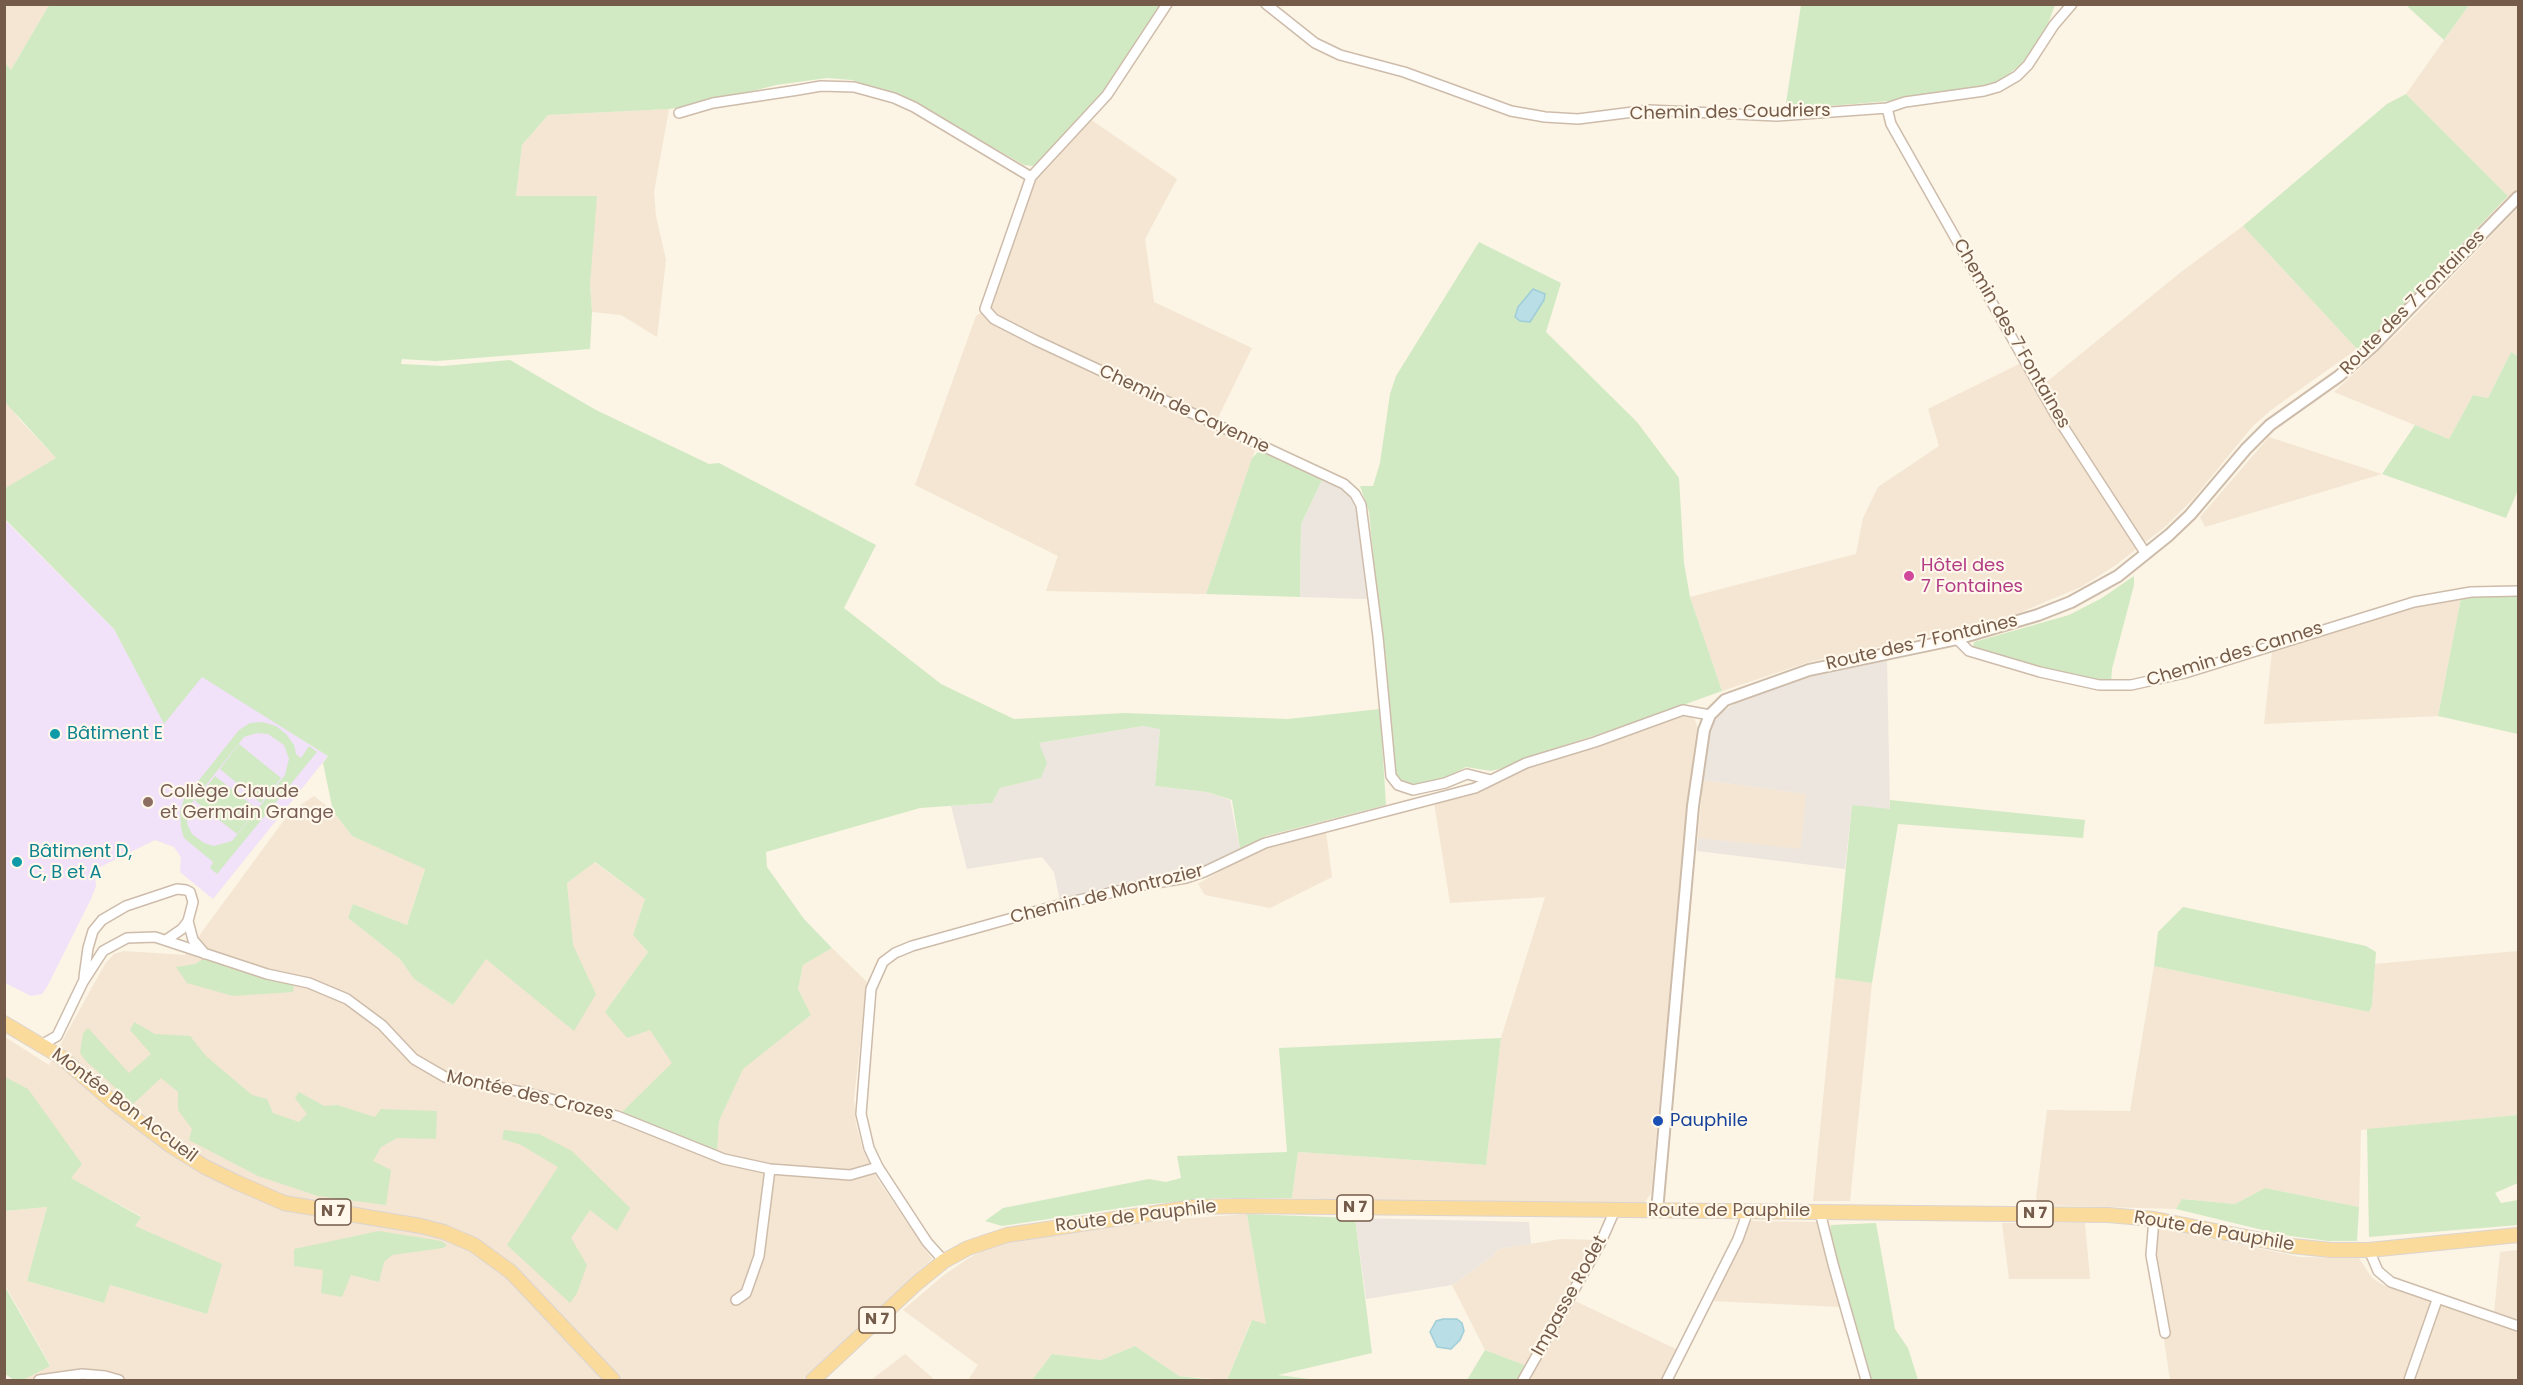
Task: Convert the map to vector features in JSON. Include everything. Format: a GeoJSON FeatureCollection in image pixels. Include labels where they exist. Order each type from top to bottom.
{"type":"FeatureCollection","features":[{"type":"Feature","properties":{"kind":"main road","name":"Montée Bon Accueil"},"geometry":{"type":"LineString","coordinates":[[4,1023],[43,1044],[170,1145],[205,1167],[236,1182],[284,1203],[421,1226],[444,1232],[474,1245],[511,1272],[613,1380]]}},
{"type":"Feature","properties":{"kind":"main road","name":"Route de Pauphile"},"geometry":{"type":"LineString","coordinates":[[944,1262],[968,1248],[1008,1235],[1195,1207],[1239,1206],[2109,1215],[2154,1219],[2292,1246],[2331,1250],[2369,1250],[2518,1235]]}},
{"type":"Feature","properties":{"kind":"main road","name":"N 7"},"geometry":{"type":"LineString","coordinates":[[813,1380],[917,1283],[944,1262]]}},
{"type":"Feature","properties":{"kind":"street","name":"Chemin de Cayenne"},"geometry":{"type":"LineString","coordinates":[[1167,4],[1107,95],[1032,177],[985,309],[994,319],[1035,340],[1344,484],[1355,494],[1361,505],[1378,637],[1391,776],[1398,785],[1413,790],[1445,783],[1467,774],[1491,780]]}},
{"type":"Feature","properties":{"kind":"street","name":"Chemin des Coudriers"},"geometry":{"type":"LineString","coordinates":[[1266,4],[1306,37],[1329,51],[1404,72],[1488,104],[1530,116],[1578,119],[1650,110],[1777,116],[1887,108],[1905,102],[1984,91],[2006,83],[2028,65],[2054,25],[2072,4]]}},
{"type":"Feature","properties":{"kind":"street"},"geometry":{"type":"LineString","coordinates":[[679,113],[713,103],[798,90],[854,87],[894,98],[914,107],[1032,177]]}},
{"type":"Feature","properties":{"kind":"street","name":"Chemin des 7 Fontaines"},"geometry":{"type":"LineString","coordinates":[[1887,108],[1891,124],[2055,414],[2146,554]]}},
{"type":"Feature","properties":{"kind":"street","name":"Route des 7 Fontaines"},"geometry":{"type":"LineString","coordinates":[[1710,715],[1725,700],[1809,670],[1957,639],[2001,627],[2071,602],[2118,576],[2190,515],[2258,436],[2339,376],[2373,346],[2517,200]]}},
{"type":"Feature","properties":{"kind":"street","name":"Chemin des Cannes"},"geometry":{"type":"LineString","coordinates":[[1957,639],[1969,651],[2040,672],[2099,685],[2131,685],[2185,673],[2414,602],[2471,592],[2518,591]]}},
{"type":"Feature","properties":{"kind":"street","name":"Chemin de Montrozier"},"geometry":{"type":"LineString","coordinates":[[944,1262],[927,1242],[878,1167],[869,1148],[861,1114],[868,1006],[876,975],[883,962],[895,953],[912,946],[1066,903],[1186,878],[1204,872],[1265,843],[1475,788],[1526,763],[1595,742],[1683,710],[1710,715]]}},
{"type":"Feature","properties":{"kind":"street"},"geometry":{"type":"LineString","coordinates":[[1657,1210],[1692,815],[1704,730],[1710,715]]}},
{"type":"Feature","properties":{"kind":"street","name":"Montée des Crozes"},"geometry":{"type":"LineString","coordinates":[[83,982],[93,931],[102,920],[126,906],[181,889],[190,892],[192,897],[188,921],[193,939],[207,955]]}},
{"type":"Feature","properties":{"kind":"street"},"geometry":{"type":"LineString","coordinates":[[166,940],[182,929],[188,921]]}},
{"type":"Feature","properties":{"kind":"street","name":"Montée des Crozes"},"geometry":{"type":"LineString","coordinates":[[43,1044],[55,1037],[62,1028],[83,982],[103,951],[118,941],[147,936],[166,940],[267,974],[309,983],[347,999],[382,1025],[414,1059],[445,1077],[527,1093],[617,1116],[724,1159],[770,1169],[850,1175],[878,1167]]}},
{"type":"Feature","properties":{"kind":"street"},"geometry":{"type":"LineString","coordinates":[[736,1300],[746,1293],[759,1256],[770,1169]]}},
{"type":"Feature","properties":{"kind":"street","name":"Impasse Rodet"},"geometry":{"type":"LineString","coordinates":[[1523,1380],[1600,1245],[1615,1210]]}},
{"type":"Feature","properties":{"kind":"street"},"geometry":{"type":"LineString","coordinates":[[1667,1380],[1738,1239],[1748,1211]]}},
{"type":"Feature","properties":{"kind":"street"},"geometry":{"type":"LineString","coordinates":[[1820,1212],[1866,1380]]}},
{"type":"Feature","properties":{"kind":"street"},"geometry":{"type":"LineString","coordinates":[[2154,1219],[2151,1254],[2165,1333]]}},
{"type":"Feature","properties":{"kind":"street"},"geometry":{"type":"LineString","coordinates":[[2369,1250],[2373,1264],[2384,1278],[2437,1300],[2518,1326]]}},
{"type":"Feature","properties":{"kind":"street"},"geometry":{"type":"LineString","coordinates":[[2409,1380],[2437,1300]]}},
{"type":"Feature","properties":{"kind":"street"},"geometry":{"type":"LineString","coordinates":[[39,1380],[82,1374],[119,1380]]}},
{"type":"Feature","properties":{"kind":"shaded area"},"geometry":{"type":"Polygon","coordinates":[[[5,5],[49,5],[11,70],[5,63],[5,5]]]}},
{"type":"Feature","properties":{"kind":"shaded area"},"geometry":{"type":"Polygon","coordinates":[[[2469,5],[2518,5],[2518,206],[2406,94],[2469,5]]]}},
{"type":"Feature","properties":{"kind":"shaded area"},"geometry":{"type":"Polygon","coordinates":[[[669,109],[654,192],[656,216],[666,260],[657,337],[621,315],[592,312],[590,284],[516,197],[522,145],[548,115],[669,109]]]}},
{"type":"Feature","properties":{"kind":"shaded area"},"geometry":{"type":"Polygon","coordinates":[[[1090,119],[1177,179],[1145,239],[1154,302],[1252,348],[1213,428],[1255,450],[1206,594],[1046,591],[1058,556],[915,485],[976,316],[994,304],[994,292],[1036,177],[1090,119]]]}},
{"type":"Feature","properties":{"kind":"shaded area"},"geometry":{"type":"Polygon","coordinates":[[[2518,208],[2518,356],[2511,352],[2488,398],[2473,395],[2449,439],[2334,392],[2400,331],[2518,208]]]}},
{"type":"Feature","properties":{"kind":"shaded area"},"geometry":{"type":"Polygon","coordinates":[[[2243,226],[2357,349],[2271,410],[2252,427],[2193,499],[2166,526],[2116,565],[2081,587],[2021,612],[1987,623],[1809,662],[1722,691],[1690,597],[1856,554],[1863,518],[1878,487],[1939,446],[1928,409],[2023,362],[2038,389],[2181,272],[2243,226]]]}},
{"type":"Feature","properties":{"kind":"shaded area"},"geometry":{"type":"Polygon","coordinates":[[[4,401],[56,458],[5,489],[4,401]]]}},
{"type":"Feature","properties":{"kind":"shaded area"},"geometry":{"type":"Polygon","coordinates":[[[2269,437],[2382,474],[2205,527],[2200,517],[2269,437]]]}},
{"type":"Feature","properties":{"kind":"shaded area"},"geometry":{"type":"Polygon","coordinates":[[[1323,478],[1347,493],[1355,504],[1367,599],[1300,597],[1301,524],[1323,478]]]}},
{"type":"Feature","properties":{"kind":"shaded area","name":"Collège Claude et Germain Grange"},"geometry":{"type":"Polygon","coordinates":[[[4,519],[114,629],[164,723],[202,676],[328,756],[213,899],[180,872],[181,857],[174,847],[155,840],[94,870],[96,886],[91,899],[48,985],[42,994],[31,996],[5,983],[4,519]]]}},
{"type":"Feature","properties":{"kind":"shaded area"},"geometry":{"type":"Polygon","coordinates":[[[2461,598],[2438,716],[2264,724],[2272,652],[2408,608],[2461,598]]]}},
{"type":"Feature","properties":{"kind":"shaded area"},"geometry":{"type":"Polygon","coordinates":[[[1887,660],[1890,810],[1852,805],[1845,869],[1697,851],[1698,838],[1801,849],[1806,794],[1703,780],[1712,724],[1721,713],[1735,703],[1800,678],[1887,660]]]}},
{"type":"Feature","properties":{"kind":"shaded area"},"geometry":{"type":"Polygon","coordinates":[[[1684,714],[1690,715],[1697,726],[1686,816],[1651,1193],[1645,1202],[1459,1203],[1292,1198],[1298,1152],[1486,1165],[1501,1038],[1545,897],[1450,903],[1434,802],[1479,792],[1499,778],[1531,765],[1684,714]]]}},
{"type":"Feature","properties":{"kind":"shaded area"},"geometry":{"type":"Polygon","coordinates":[[[1143,726],[1160,728],[1155,786],[1207,792],[1230,800],[1240,849],[1202,869],[1187,874],[1129,884],[1060,901],[1054,872],[1042,857],[967,869],[951,806],[992,803],[1000,788],[1041,778],[1039,743],[1143,726]]]}},
{"type":"Feature","properties":{"kind":"shaded area"},"geometry":{"type":"Polygon","coordinates":[[[1703,780],[1807,794],[1801,850],[1698,838],[1703,780]]]}},
{"type":"Feature","properties":{"kind":"shaded area"},"geometry":{"type":"Polygon","coordinates":[[[314,796],[333,811],[352,836],[425,868],[407,925],[353,904],[348,918],[400,959],[414,979],[453,1005],[485,959],[596,994],[572,945],[567,883],[594,862],[645,899],[633,935],[648,952],[605,1012],[650,1029],[673,1063],[614,1120],[716,1161],[719,1121],[743,1068],[811,1015],[798,989],[803,965],[832,948],[867,982],[854,1099],[856,1124],[863,1150],[878,1180],[932,1259],[803,1380],[23,1380],[50,1365],[5,1285],[5,1211],[47,1207],[27,1281],[103,1303],[110,1285],[207,1314],[135,1226],[141,1216],[70,1178],[5,1138],[5,1037],[49,1065],[105,964],[114,954],[124,951],[185,955],[290,812],[314,796]]]}},
{"type":"Feature","properties":{"kind":"shaded area"},"geometry":{"type":"Polygon","coordinates":[[[1326,832],[1332,877],[1270,908],[1205,895],[1198,884],[1253,852],[1326,832]]]}},
{"type":"Feature","properties":{"kind":"shaded area"},"geometry":{"type":"Polygon","coordinates":[[[2518,951],[2518,1115],[2361,1130],[2359,1207],[2265,1188],[2235,1204],[2183,1199],[2176,1209],[2039,1205],[2036,1198],[2047,1110],[2130,1111],[2154,966],[2369,1012],[2372,1005],[2375,964],[2518,951]]]}},
{"type":"Feature","properties":{"kind":"shaded area"},"geometry":{"type":"Polygon","coordinates":[[[1835,978],[1872,983],[1850,1201],[1813,1201],[1835,978]]]}},
{"type":"Feature","properties":{"kind":"shaded area"},"geometry":{"type":"Polygon","coordinates":[[[1247,1214],[1267,1324],[1251,1321],[1227,1380],[1179,1376],[1135,1346],[1101,1360],[1052,1354],[1032,1380],[968,1380],[978,1365],[903,1310],[944,1275],[969,1258],[996,1244],[1104,1225],[1247,1214]]]}},
{"type":"Feature","properties":{"kind":"shaded area"},"geometry":{"type":"Polygon","coordinates":[[[1355,1218],[1529,1222],[1531,1244],[1498,1249],[1493,1256],[1452,1285],[1366,1299],[1355,1218]]]}},
{"type":"Feature","properties":{"kind":"shaded area"},"geometry":{"type":"Polygon","coordinates":[[[1749,1221],[1817,1222],[1840,1307],[1712,1301],[1749,1221]]]}},
{"type":"Feature","properties":{"kind":"shaded area"},"geometry":{"type":"Polygon","coordinates":[[[2002,1223],[2085,1223],[2090,1279],[2009,1279],[2002,1223]]]}},
{"type":"Feature","properties":{"kind":"shaded area"},"geometry":{"type":"Polygon","coordinates":[[[2157,1227],[2300,1257],[2359,1258],[2372,1278],[2383,1285],[2518,1330],[2518,1380],[2170,1380],[2151,1254],[2157,1227]]]}},
{"type":"Feature","properties":{"kind":"shaded area"},"geometry":{"type":"Polygon","coordinates":[[[1561,1239],[1597,1240],[1527,1366],[1485,1350],[1452,1285],[1493,1256],[1498,1249],[1561,1239]]]}},
{"type":"Feature","properties":{"kind":"shaded area"},"geometry":{"type":"Polygon","coordinates":[[[2518,1250],[2518,1320],[2494,1313],[2500,1252],[2518,1250]]]}},
{"type":"Feature","properties":{"kind":"shaded area"},"geometry":{"type":"Polygon","coordinates":[[[1575,1301],[1678,1350],[1663,1380],[1536,1380],[1529,1377],[1575,1301]]]}},
{"type":"Feature","properties":{"kind":"shaded area"},"geometry":{"type":"Polygon","coordinates":[[[905,1354],[935,1380],[871,1380],[905,1354]]]}},
{"type":"Feature","properties":{"kind":"green space"},"geometry":{"type":"Polygon","coordinates":[[[2410,4],[2469,5],[2444,40],[2408,7],[2410,4]]]}},
{"type":"Feature","properties":{"kind":"green space"},"geometry":{"type":"Polygon","coordinates":[[[49,5],[1163,5],[1102,94],[1043,160],[1032,166],[1024,165],[908,99],[852,80],[827,78],[776,85],[705,103],[669,109],[548,115],[522,145],[516,196],[597,196],[590,284],[592,312],[590,349],[436,361],[402,359],[401,364],[443,366],[510,360],[596,410],[709,464],[719,463],[876,545],[844,608],[941,684],[1014,719],[1125,713],[1288,719],[1380,709],[1386,805],[1266,836],[1240,849],[1232,800],[1207,792],[1155,786],[1160,729],[1143,726],[1039,743],[1047,763],[1041,778],[1000,788],[992,803],[920,808],[766,852],[767,867],[804,919],[832,948],[803,965],[798,989],[811,1015],[743,1069],[719,1121],[717,1152],[621,1113],[672,1063],[650,1030],[627,1038],[605,1012],[648,952],[633,935],[645,899],[595,862],[567,883],[573,945],[596,994],[574,1031],[486,959],[453,1005],[414,979],[400,959],[348,918],[353,904],[407,925],[425,869],[352,836],[333,811],[323,763],[328,756],[202,677],[164,724],[114,629],[5,519],[4,489],[56,458],[4,401],[5,63],[11,70],[49,5]]]}},
{"type":"Feature","properties":{"kind":"green space"},"geometry":{"type":"Polygon","coordinates":[[[1801,5],[2055,5],[2044,34],[2022,64],[1999,81],[1980,87],[1889,101],[1793,109],[1786,103],[1801,5]]]}},
{"type":"Feature","properties":{"kind":"green space"},"geometry":{"type":"Polygon","coordinates":[[[2406,94],[2508,196],[2379,330],[2357,349],[2243,226],[2387,104],[2406,94]]]}},
{"type":"Feature","properties":{"kind":"green space"},"geometry":{"type":"Polygon","coordinates":[[[1479,242],[1561,283],[1546,332],[1637,422],[1679,478],[1684,563],[1690,597],[1722,691],[1534,755],[1503,768],[1491,771],[1466,767],[1441,780],[1416,785],[1403,781],[1397,775],[1393,763],[1369,512],[1360,486],[1373,486],[1380,463],[1390,394],[1396,376],[1479,242]]]}},
{"type":"Feature","properties":{"kind":"green space"},"geometry":{"type":"Polygon","coordinates":[[[2511,352],[2518,356],[2518,490],[2506,518],[2382,474],[2415,425],[2449,439],[2473,395],[2488,398],[2511,352]]]}},
{"type":"Feature","properties":{"kind":"green space"},"geometry":{"type":"Polygon","coordinates":[[[1258,452],[1323,478],[1301,524],[1300,597],[1206,594],[1252,458],[1258,452]]]}},
{"type":"Feature","properties":{"kind":"green space"},"geometry":{"type":"Polygon","coordinates":[[[2134,576],[2134,585],[2112,669],[2111,682],[2064,673],[1973,647],[1974,642],[2069,615],[2102,598],[2134,576]]]}},
{"type":"Feature","properties":{"kind":"green space"},"geometry":{"type":"Polygon","coordinates":[[[2495,593],[2518,594],[2518,734],[2438,716],[2461,598],[2495,593]]]}},
{"type":"Feature","properties":{"kind":"green space"},"geometry":{"type":"Polygon","coordinates":[[[262,722],[276,726],[286,734],[294,745],[296,754],[301,758],[309,746],[317,752],[217,874],[210,868],[213,862],[184,838],[180,812],[184,799],[239,730],[250,723],[262,722]],[[257,733],[244,737],[190,805],[186,815],[188,826],[192,834],[204,843],[214,846],[232,841],[285,775],[289,759],[284,745],[268,734],[257,733]]]}},
{"type":"Feature","properties":{"kind":"green space"},"geometry":{"type":"Polygon","coordinates":[[[239,744],[281,778],[261,803],[220,769],[239,744]]]}},
{"type":"Feature","properties":{"kind":"green space"},"geometry":{"type":"Polygon","coordinates":[[[215,776],[257,809],[237,834],[195,801],[215,776]]]}},
{"type":"Feature","properties":{"kind":"green space"},"geometry":{"type":"Polygon","coordinates":[[[1890,800],[2085,820],[2083,838],[1898,824],[1872,983],[1835,978],[1852,805],[1890,809],[1890,800]]]}},
{"type":"Feature","properties":{"kind":"green space"},"geometry":{"type":"Polygon","coordinates":[[[2183,907],[2366,946],[2376,952],[2372,1005],[2369,1012],[2154,966],[2158,932],[2183,907]]]}},
{"type":"Feature","properties":{"kind":"green space"},"geometry":{"type":"Polygon","coordinates":[[[203,959],[294,985],[293,992],[233,996],[187,983],[176,967],[195,964],[203,959]]]}},
{"type":"Feature","properties":{"kind":"green space"},"geometry":{"type":"Polygon","coordinates":[[[134,1022],[155,1034],[190,1036],[206,1056],[252,1095],[267,1099],[273,1113],[299,1122],[307,1114],[295,1098],[299,1092],[324,1106],[337,1105],[375,1117],[381,1109],[437,1111],[436,1139],[397,1138],[381,1147],[373,1161],[391,1170],[386,1205],[318,1196],[258,1176],[189,1140],[192,1129],[178,1110],[178,1092],[161,1078],[133,1104],[80,1053],[83,1033],[88,1028],[129,1073],[151,1054],[130,1030],[134,1022]]]}},
{"type":"Feature","properties":{"kind":"green space"},"geometry":{"type":"Polygon","coordinates":[[[1501,1038],[1486,1165],[1298,1152],[1292,1198],[1218,1198],[1142,1205],[1002,1226],[985,1221],[1003,1208],[1149,1179],[1166,1182],[1181,1178],[1177,1156],[1287,1152],[1279,1048],[1501,1038]]]}},
{"type":"Feature","properties":{"kind":"green space"},"geometry":{"type":"Polygon","coordinates":[[[5,1077],[28,1089],[82,1164],[71,1178],[141,1217],[135,1226],[222,1264],[207,1314],[110,1285],[104,1303],[27,1281],[47,1207],[5,1211],[5,1077]]]}},
{"type":"Feature","properties":{"kind":"green space"},"geometry":{"type":"Polygon","coordinates":[[[2518,1115],[2518,1183],[2495,1193],[2501,1203],[2518,1200],[2518,1225],[2369,1237],[2367,1129],[2518,1115]]]}},
{"type":"Feature","properties":{"kind":"green space"},"geometry":{"type":"Polygon","coordinates":[[[504,1130],[539,1134],[572,1151],[630,1208],[617,1231],[590,1210],[571,1238],[587,1265],[577,1293],[570,1303],[507,1245],[558,1167],[521,1145],[502,1139],[504,1130]]]}},
{"type":"Feature","properties":{"kind":"green space"},"geometry":{"type":"Polygon","coordinates":[[[2265,1188],[2359,1207],[2357,1241],[2328,1241],[2283,1235],[2176,1209],[2182,1199],[2235,1204],[2265,1188]]]}},
{"type":"Feature","properties":{"kind":"green space"},"geometry":{"type":"Polygon","coordinates":[[[1247,1214],[1355,1218],[1372,1353],[1278,1375],[1317,1380],[1227,1380],[1252,1320],[1266,1324],[1247,1214]]]}},
{"type":"Feature","properties":{"kind":"green space"},"geometry":{"type":"Polygon","coordinates":[[[1876,1223],[1895,1329],[1908,1348],[1918,1380],[1870,1380],[1838,1267],[1830,1232],[1831,1225],[1876,1223]]]}},
{"type":"Feature","properties":{"kind":"green space"},"geometry":{"type":"Polygon","coordinates":[[[379,1231],[441,1241],[447,1245],[443,1248],[392,1255],[384,1262],[379,1282],[351,1275],[342,1297],[321,1293],[323,1270],[294,1266],[294,1249],[379,1231]]]}},
{"type":"Feature","properties":{"kind":"green space"},"geometry":{"type":"Polygon","coordinates":[[[4,1285],[50,1366],[23,1380],[14,1380],[5,1374],[4,1285]]]}},
{"type":"Feature","properties":{"kind":"green space"},"geometry":{"type":"Polygon","coordinates":[[[1135,1346],[1179,1376],[1214,1380],[1032,1380],[1052,1354],[1101,1360],[1135,1346]]]}},
{"type":"Feature","properties":{"kind":"green space"},"geometry":{"type":"Polygon","coordinates":[[[1485,1350],[1527,1366],[1518,1380],[1467,1380],[1485,1350]]]}},
{"type":"Feature","properties":{"kind":"water"},"geometry":{"type":"Polygon","coordinates":[[[1533,289],[1545,294],[1544,300],[1530,322],[1520,321],[1515,317],[1518,307],[1533,289]]]}},
{"type":"Feature","properties":{"kind":"water"},"geometry":{"type":"Polygon","coordinates":[[[1457,1319],[1462,1323],[1464,1331],[1460,1340],[1451,1349],[1437,1347],[1430,1332],[1436,1321],[1457,1319]]]}},
{"type":"Feature","properties":{"kind":"place","name":"Hôtel des 7 Fontaines"},"geometry":{"type":"Point","coordinates":[1909,576]}},
{"type":"Feature","properties":{"kind":"place","name":"Bâtiment E"},"geometry":{"type":"Point","coordinates":[55,734]}},
{"type":"Feature","properties":{"kind":"place","name":"Collège Claude et Germain Grange"},"geometry":{"type":"Point","coordinates":[148,802]}},
{"type":"Feature","properties":{"kind":"place","name":"Bâtiment D, C, B et A"},"geometry":{"type":"Point","coordinates":[17,862]}},
{"type":"Feature","properties":{"kind":"place","name":"Pauphile"},"geometry":{"type":"Point","coordinates":[1658,1121]}}]}
